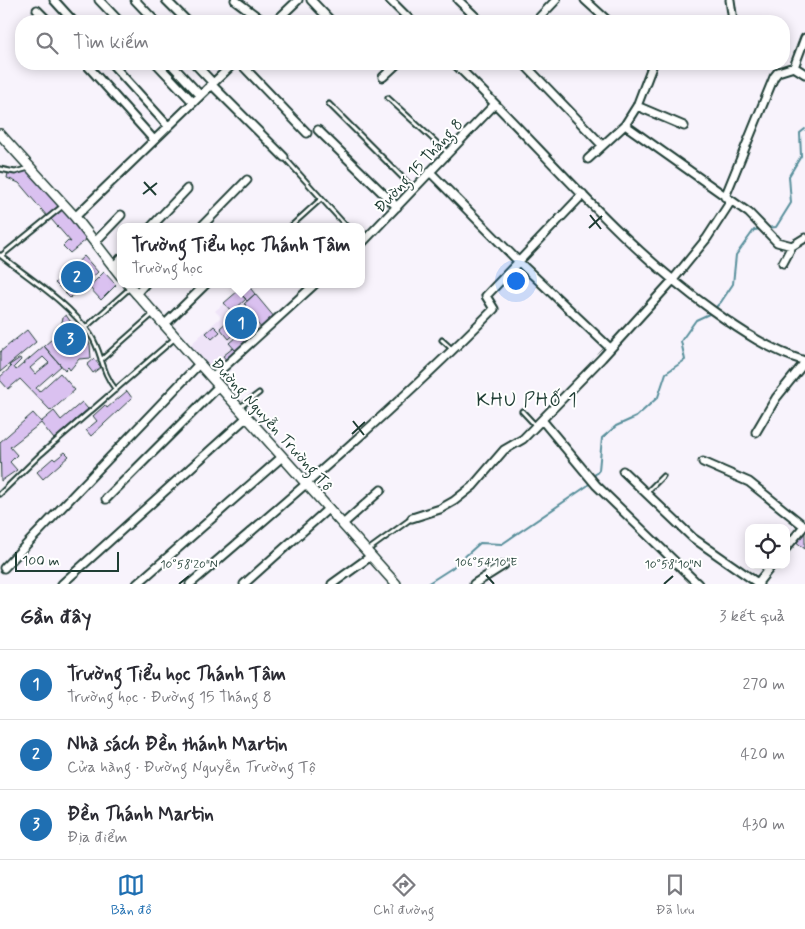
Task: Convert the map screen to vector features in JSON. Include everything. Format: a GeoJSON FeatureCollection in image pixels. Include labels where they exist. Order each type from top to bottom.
{"type":"FeatureCollection","features":[{"type":"Feature","properties":{"kind":"main road"},"geometry":{"type":"LineString","coordinates":[[0,134],[75,217],[117,270]]}},
{"type":"Feature","properties":{"kind":"main road","name":"Đường Nguyễn Trường Tộ"},"geometry":{"type":"LineString","coordinates":[[131,289],[396,584]]}},
{"type":"Feature","properties":{"kind":"street"},"geometry":{"type":"LineString","coordinates":[[54,0],[68,15]]}},
{"type":"Feature","properties":{"kind":"street"},"geometry":{"type":"LineString","coordinates":[[99,0],[113,15]]}},
{"type":"Feature","properties":{"kind":"street"},"geometry":{"type":"LineString","coordinates":[[135,0],[149,15]]}},
{"type":"Feature","properties":{"kind":"street"},"geometry":{"type":"LineString","coordinates":[[166,0],[181,15]]}},
{"type":"Feature","properties":{"kind":"street"},"geometry":{"type":"LineString","coordinates":[[235,0],[254,15]]}},
{"type":"Feature","properties":{"kind":"street"},"geometry":{"type":"LineString","coordinates":[[282,15],[298,0]]}},
{"type":"Feature","properties":{"kind":"street"},"geometry":{"type":"LineString","coordinates":[[312,0],[326,15]]}},
{"type":"Feature","properties":{"kind":"street"},"geometry":{"type":"LineString","coordinates":[[390,0],[405,15]]}},
{"type":"Feature","properties":{"kind":"street"},"geometry":{"type":"LineString","coordinates":[[458,0],[474,15]]}},
{"type":"Feature","properties":{"kind":"street"},"geometry":{"type":"LineString","coordinates":[[542,15],[556,0]]}},
{"type":"Feature","properties":{"kind":"street"},"geometry":{"type":"LineString","coordinates":[[585,0],[601,15]]}},
{"type":"Feature","properties":{"kind":"street"},"geometry":{"type":"LineString","coordinates":[[730,0],[732,15]]}},
{"type":"Feature","properties":{"kind":"street"},"geometry":{"type":"LineString","coordinates":[[37,10],[42,15]]}},
{"type":"Feature","properties":{"kind":"street"},"geometry":{"type":"LineString","coordinates":[[794,67],[805,38]]}},
{"type":"Feature","properties":{"kind":"street"},"geometry":{"type":"LineString","coordinates":[[790,68],[794,67],[805,74]]}},
{"type":"Feature","properties":{"kind":"street"},"geometry":{"type":"LineString","coordinates":[[91,70],[154,140]]}},
{"type":"Feature","properties":{"kind":"street"},"geometry":{"type":"LineString","coordinates":[[117,70],[168,126]]}},
{"type":"Feature","properties":{"kind":"street"},"geometry":{"type":"LineString","coordinates":[[164,70],[193,102]]}},
{"type":"Feature","properties":{"kind":"street"},"geometry":{"type":"LineString","coordinates":[[177,70],[200,95]]}},
{"type":"Feature","properties":{"kind":"street"},"geometry":{"type":"LineString","coordinates":[[200,70],[284,157]]}},
{"type":"Feature","properties":{"kind":"street"},"geometry":{"type":"LineString","coordinates":[[75,217],[224,70]]}},
{"type":"Feature","properties":{"kind":"street"},"geometry":{"type":"LineString","coordinates":[[247,70],[307,133]]}},
{"type":"Feature","properties":{"kind":"street"},"geometry":{"type":"LineString","coordinates":[[383,77],[391,70]]}},
{"type":"Feature","properties":{"kind":"street"},"geometry":{"type":"LineString","coordinates":[[461,70],[582,194],[672,281],[752,338],[805,361],[776,398],[756,432]]}},
{"type":"Feature","properties":{"kind":"street"},"geometry":{"type":"LineString","coordinates":[[530,70],[602,145]]}},
{"type":"Feature","properties":{"kind":"street"},"geometry":{"type":"LineString","coordinates":[[588,159],[625,125],[638,106],[651,70]]}},
{"type":"Feature","properties":{"kind":"street"},"geometry":{"type":"LineString","coordinates":[[412,518],[440,509],[459,498],[478,480],[504,450],[523,439],[542,420],[672,281],[707,238],[728,199],[774,77],[778,72],[784,70]]}},
{"type":"Feature","properties":{"kind":"street","name":"Đường 15 Tháng 8"},"geometry":{"type":"LineString","coordinates":[[365,239],[495,104]]}},
{"type":"Feature","properties":{"kind":"street"},"geometry":{"type":"LineString","coordinates":[[638,106],[684,126]]}},
{"type":"Feature","properties":{"kind":"street"},"geometry":{"type":"LineString","coordinates":[[625,125],[749,213],[777,242],[792,246]]}},
{"type":"Feature","properties":{"kind":"street"},"geometry":{"type":"LineString","coordinates":[[318,130],[397,207]]}},
{"type":"Feature","properties":{"kind":"street"},"geometry":{"type":"LineString","coordinates":[[430,172],[518,261],[610,348]]}},
{"type":"Feature","properties":{"kind":"street"},"geometry":{"type":"LineString","coordinates":[[205,223],[247,180]]}},
{"type":"Feature","properties":{"kind":"street"},"geometry":{"type":"LineString","coordinates":[[155,223],[187,189]]}},
{"type":"Feature","properties":{"kind":"street"},"geometry":{"type":"LineString","coordinates":[[190,584],[307,484],[453,350],[494,309],[486,296],[582,194]]}},
{"type":"Feature","properties":{"kind":"street"},"geometry":{"type":"LineString","coordinates":[[95,242],[121,215]]}},
{"type":"Feature","properties":{"kind":"street"},"geometry":{"type":"LineString","coordinates":[[783,262],[792,246],[805,238]]}},
{"type":"Feature","properties":{"kind":"street"},"geometry":{"type":"LineString","coordinates":[[114,266],[117,263]]}},
{"type":"Feature","properties":{"kind":"street"},"geometry":{"type":"LineString","coordinates":[[164,325],[202,288]]}},
{"type":"Feature","properties":{"kind":"street"},"geometry":{"type":"LineString","coordinates":[[212,378],[311,288]]}},
{"type":"Feature","properties":{"kind":"street"},"geometry":{"type":"LineString","coordinates":[[4,568],[199,364]]}},
{"type":"Feature","properties":{"kind":"street"},"geometry":{"type":"LineString","coordinates":[[106,498],[219,386]]}},
{"type":"Feature","properties":{"kind":"street"},"geometry":{"type":"LineString","coordinates":[[62,584],[247,417]]}},
{"type":"Feature","properties":{"kind":"street"},"geometry":{"type":"LineString","coordinates":[[542,420],[596,485],[698,584]]}},
{"type":"Feature","properties":{"kind":"street"},"geometry":{"type":"LineString","coordinates":[[137,584],[282,457]]}},
{"type":"Feature","properties":{"kind":"street"},"geometry":{"type":"LineString","coordinates":[[702,462],[750,482],[805,525],[790,542]]}},
{"type":"Feature","properties":{"kind":"street"},"geometry":{"type":"LineString","coordinates":[[623,471],[645,494],[694,538],[758,584],[769,569]]}},
{"type":"Feature","properties":{"kind":"street"},"geometry":{"type":"LineString","coordinates":[[343,524],[381,490]]}},
{"type":"Feature","properties":{"kind":"street"},"geometry":{"type":"LineString","coordinates":[[244,584],[329,508]]}},
{"type":"Feature","properties":{"kind":"street"},"geometry":{"type":"LineString","coordinates":[[332,584],[369,553]]}},
{"type":"Feature","properties":{"kind":"street"},"geometry":{"type":"LineString","coordinates":[[474,584],[504,565]]}},
{"type":"Feature","properties":{"kind":"lane"},"geometry":{"type":"LineString","coordinates":[[388,98],[448,153]]}},
{"type":"Feature","properties":{"kind":"lane"},"geometry":{"type":"LineString","coordinates":[[329,104],[414,189]]}},
{"type":"Feature","properties":{"kind":"lane"},"geometry":{"type":"LineString","coordinates":[[284,157],[343,223]]}},
{"type":"Feature","properties":{"kind":"lane"},"geometry":{"type":"LineString","coordinates":[[0,169],[15,172],[30,167]]}},
{"type":"Feature","properties":{"kind":"lane"},"geometry":{"type":"LineString","coordinates":[[294,223],[321,199]]}},
{"type":"Feature","properties":{"kind":"lane"},"geometry":{"type":"LineString","coordinates":[[64,205],[0,256],[38,284],[85,328],[94,341],[107,378],[116,390]]}},
{"type":"Feature","properties":{"kind":"lane"},"geometry":{"type":"LineString","coordinates":[[85,328],[131,289]]}},
{"type":"Feature","properties":{"kind":"lane"},"geometry":{"type":"LineString","coordinates":[[101,360],[154,313]]}},
{"type":"Feature","properties":{"kind":"lane"},"geometry":{"type":"LineString","coordinates":[[0,494],[24,468],[176,338]]}},
{"type":"Feature","properties":{"kind":"lane"},"geometry":{"type":"LineString","coordinates":[[442,340],[453,350]]}},
{"type":"Feature","properties":{"kind":"lane"},"geometry":{"type":"LineString","coordinates":[[239,408],[259,393]]}},
{"type":"Feature","properties":{"kind":"lane"},"geometry":{"type":"LineString","coordinates":[[522,411],[536,426]]}},
{"type":"Feature","properties":{"kind":"lane"},"geometry":{"type":"LineString","coordinates":[[645,494],[663,476]]}},
{"type":"Feature","properties":{"kind":"lane"},"geometry":{"type":"LineString","coordinates":[[369,553],[412,518]]}},
{"type":"Feature","properties":{"kind":"shaded area"},"geometry":{"type":"Polygon","coordinates":[[[236,288],[250,288],[275,318],[213,373],[189,346],[221,317],[215,311],[238,291],[236,288]]]}},
{"type":"Feature","properties":{"kind":"building"},"geometry":{"type":"Polygon","coordinates":[[[27,170],[60,206],[47,216],[19,183],[7,178],[8,173],[27,170]]]}},
{"type":"Feature","properties":{"kind":"building"},"geometry":{"type":"Polygon","coordinates":[[[63,209],[87,239],[70,253],[63,246],[68,241],[71,242],[51,219],[63,209]]]}},
{"type":"Feature","properties":{"kind":"building"},"geometry":{"type":"Polygon","coordinates":[[[84,256],[98,272],[70,298],[55,283],[84,256]]]}},
{"type":"Feature","properties":{"kind":"building"},"geometry":{"type":"Polygon","coordinates":[[[104,272],[116,285],[101,300],[89,287],[104,272]]]}},
{"type":"Feature","properties":{"kind":"building"},"geometry":{"type":"Polygon","coordinates":[[[236,288],[250,288],[255,294],[247,301],[236,288]]]}},
{"type":"Feature","properties":{"kind":"building"},"geometry":{"type":"Polygon","coordinates":[[[238,291],[246,299],[232,312],[224,303],[238,291]]]}},
{"type":"Feature","properties":{"kind":"building"},"geometry":{"type":"Polygon","coordinates":[[[255,294],[275,318],[262,329],[253,318],[229,339],[220,328],[246,305],[244,304],[255,294]]]}},
{"type":"Feature","properties":{"kind":"building"},"geometry":{"type":"Polygon","coordinates":[[[66,315],[85,334],[90,345],[91,358],[79,359],[70,370],[68,367],[65,370],[44,346],[60,332],[63,317],[66,315]]]}},
{"type":"Feature","properties":{"kind":"building"},"geometry":{"type":"Polygon","coordinates":[[[251,324],[258,332],[237,352],[229,343],[251,324]]]}},
{"type":"Feature","properties":{"kind":"building"},"geometry":{"type":"Polygon","coordinates":[[[214,326],[220,332],[212,339],[206,333],[214,326]]]}},
{"type":"Feature","properties":{"kind":"building"},"geometry":{"type":"Polygon","coordinates":[[[27,330],[36,342],[0,372],[0,352],[27,330]]]}},
{"type":"Feature","properties":{"kind":"building"},"geometry":{"type":"Polygon","coordinates":[[[44,346],[61,366],[36,388],[39,392],[60,373],[75,390],[51,411],[20,379],[8,389],[0,380],[0,377],[11,367],[9,365],[20,358],[21,360],[14,367],[16,370],[44,346]],[[43,357],[30,368],[35,374],[49,363],[43,357]]]}},
{"type":"Feature","properties":{"kind":"building"},"geometry":{"type":"Polygon","coordinates":[[[233,348],[237,352],[227,361],[223,356],[233,348]]]}},
{"type":"Feature","properties":{"kind":"building"},"geometry":{"type":"Polygon","coordinates":[[[94,359],[101,367],[93,373],[87,365],[94,359]]]}},
{"type":"Feature","properties":{"kind":"building"},"geometry":{"type":"Polygon","coordinates":[[[127,391],[132,398],[91,436],[86,430],[97,421],[93,416],[105,405],[107,408],[127,391]]]}},
{"type":"Feature","properties":{"kind":"building"},"geometry":{"type":"Polygon","coordinates":[[[82,402],[88,409],[54,439],[41,423],[10,447],[17,455],[10,462],[17,470],[1,481],[0,442],[33,413],[41,422],[54,411],[61,420],[82,402]]]}},
{"type":"Feature","properties":{"kind":"building"},"geometry":{"type":"Polygon","coordinates":[[[65,452],[69,456],[43,479],[37,472],[53,458],[55,460],[65,452]]]}},
{"type":"Feature","properties":{"kind":"building"},"geometry":{"type":"Polygon","coordinates":[[[805,529],[805,549],[795,541],[805,529]]]}},
{"type":"Feature","properties":{"kind":"waterway"},"geometry":{"type":"LineString","coordinates":[[766,228],[776,227],[791,203],[789,176],[801,156],[800,133],[805,129]]}},
{"type":"Feature","properties":{"kind":"waterway"},"geometry":{"type":"LineString","coordinates":[[593,477],[599,470],[602,438],[616,426],[636,417],[658,397],[666,373],[685,360],[681,341],[696,320],[709,314],[721,302],[733,284],[736,255],[754,230],[762,229]]}},
{"type":"Feature","properties":{"kind":"waterway"},"geometry":{"type":"LineString","coordinates":[[427,584],[452,568],[480,543],[502,544],[587,486],[591,481]]}},
{"type":"Feature","properties":{"kind":"place","name":"Nhà sách Đền thánh Martin"},"geometry":{"type":"Point","coordinates":[77,277]}},
{"type":"Feature","properties":{"kind":"place","name":"Trường Tiểu học Thánh Tâm"},"geometry":{"type":"Point","coordinates":[241,323]}},
{"type":"Feature","properties":{"kind":"place","name":"Đền Thánh Martin"},"geometry":{"type":"Point","coordinates":[70,339]}},
{"type":"Feature","properties":{"kind":"district","name":"KHU PHỐ 1"},"geometry":{"type":"Point","coordinates":[527,399]}}]}
